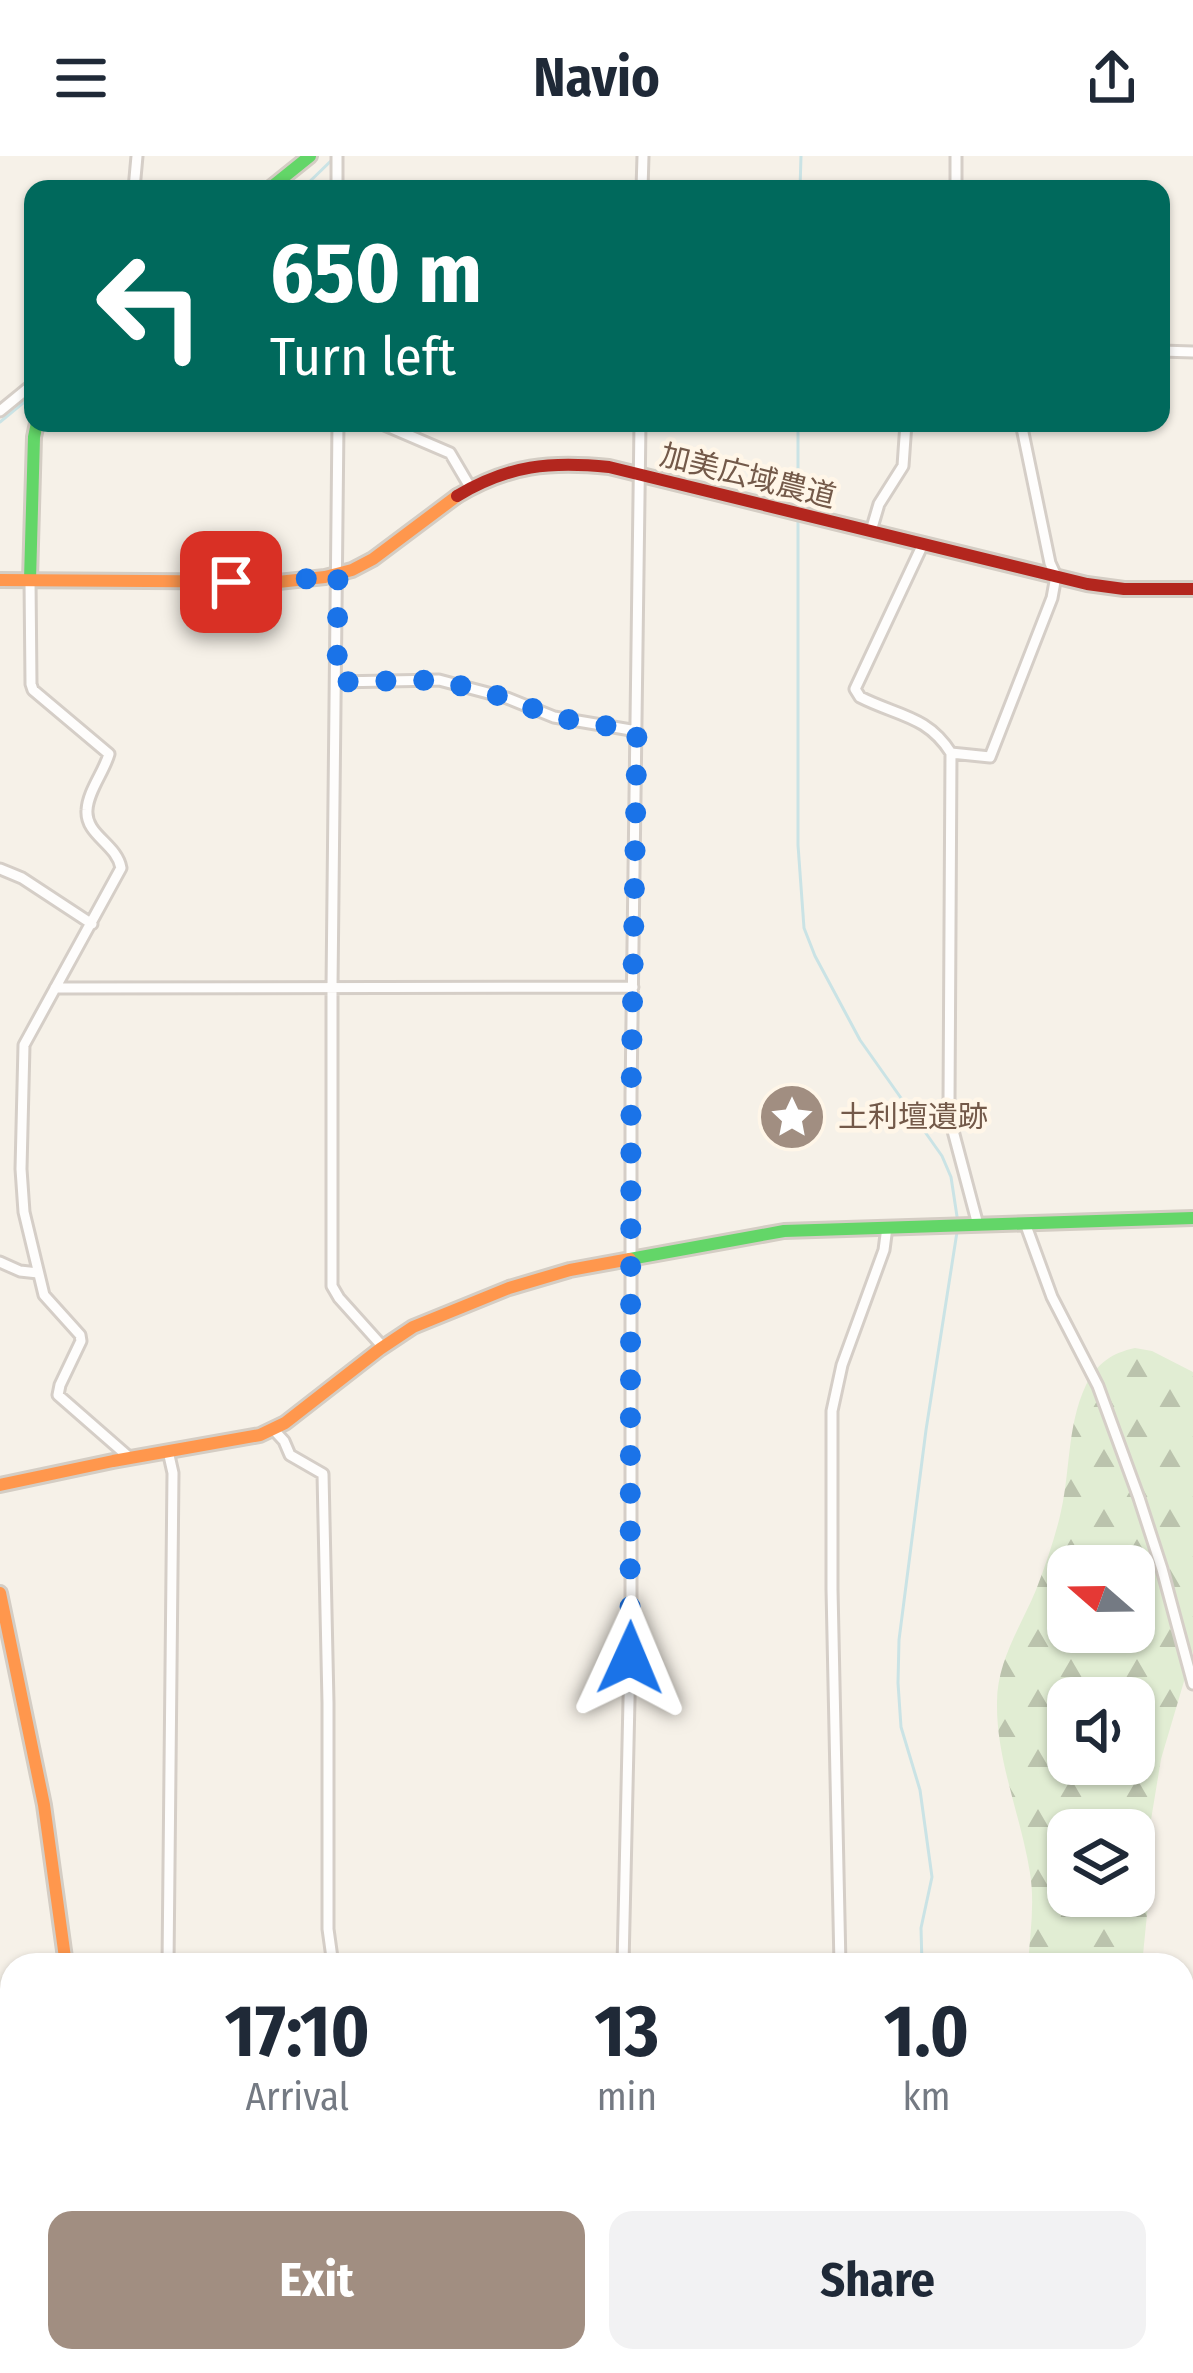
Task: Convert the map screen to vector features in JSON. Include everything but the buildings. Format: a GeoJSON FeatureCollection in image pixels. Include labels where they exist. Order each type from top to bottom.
{"type":"FeatureCollection","features":[{"type":"Feature","properties":{"kind":"street"},"geometry":{"type":"LineString","coordinates":[[280,180],[310,156]]}},
{"type":"Feature","properties":{"kind":"street"},"geometry":{"type":"LineString","coordinates":[[0,411],[24,391]]}},
{"type":"Feature","properties":{"kind":"street"},"geometry":{"type":"LineString","coordinates":[[35,432],[32,690],[109,754],[87,814],[94,831],[115,850],[121,868],[25,1045],[24,1212],[47,1301],[80,1335],[58,1395],[130,1458]]}},
{"type":"Feature","properties":{"kind":"street"},"geometry":{"type":"LineString","coordinates":[[338,432],[332,1286],[383,1347]]}},
{"type":"Feature","properties":{"kind":"street"},"geometry":{"type":"LineString","coordinates":[[401,432],[450,453],[470,487]]}},
{"type":"Feature","properties":{"kind":"street"},"geometry":{"type":"LineString","coordinates":[[623,1953],[632,1612],[632,987],[640,432]]}},
{"type":"Feature","properties":{"kind":"street"},"geometry":{"type":"LineString","coordinates":[[871,531],[879,503],[903,466],[905,432]]}},
{"type":"Feature","properties":{"kind":"street"},"geometry":{"type":"LineString","coordinates":[[951,753],[990,757],[1052,598],[1056,576],[1024,432]]}},
{"type":"Feature","properties":{"kind":"street","name":"加美広域農道"},"geometry":{"type":"LineString","coordinates":[[0,580],[278,583],[338,574],[372,561],[459,492],[528,465],[566,462],[640,473],[1056,576],[1124,589],[1193,589]]}},
{"type":"Feature","properties":{"kind":"street"},"geometry":{"type":"LineString","coordinates":[[923,544],[856,689],[860,697],[928,726],[951,753],[950,1102],[973,1226]]}},
{"type":"Feature","properties":{"kind":"street"},"geometry":{"type":"LineString","coordinates":[[337,682],[439,680],[507,698],[554,717],[637,731]]}},
{"type":"Feature","properties":{"kind":"street"},"geometry":{"type":"LineString","coordinates":[[0,869],[92,924]]}},
{"type":"Feature","properties":{"kind":"street"},"geometry":{"type":"LineString","coordinates":[[55,988],[632,987]]}},
{"type":"Feature","properties":{"kind":"street"},"geometry":{"type":"LineString","coordinates":[[0,1485],[273,1430],[413,1327],[508,1288],[570,1270],[784,1231],[1193,1219]]}},
{"type":"Feature","properties":{"kind":"street"},"geometry":{"type":"LineString","coordinates":[[1025,1223],[1052,1297],[1098,1386],[1139,1498],[1193,1684]]}},
{"type":"Feature","properties":{"kind":"street"},"geometry":{"type":"LineString","coordinates":[[840,1953],[831,1433],[836,1385],[884,1250],[887,1227]]}},
{"type":"Feature","properties":{"kind":"street"},"geometry":{"type":"LineString","coordinates":[[0,1262],[38,1273]]}},
{"type":"Feature","properties":{"kind":"street"},"geometry":{"type":"LineString","coordinates":[[273,1430],[290,1455],[322,1474],[331,1953]]}},
{"type":"Feature","properties":{"kind":"street"},"geometry":{"type":"LineString","coordinates":[[168,1451],[173,1473],[168,1953]]}},
{"type":"Feature","properties":{"kind":"street"},"geometry":{"type":"LineString","coordinates":[[0,1593],[41,1789],[64,1953]]}},
{"type":"Feature","properties":{"kind":"green space"},"geometry":{"type":"Polygon","coordinates":[[[1135,1348],[1152,1351],[1193,1372],[1193,1651],[1161,1759],[1153,1809],[1047,1809],[1047,1917],[1147,1917],[1143,1953],[1029,1953],[1031,1885],[1000,1745],[997,1702],[1005,1658],[1047,1558],[1047,1653],[1155,1653],[1155,1545],[1051,1545],[1080,1401],[1100,1365],[1135,1348]]]}},
{"type":"Feature","properties":{"kind":"waterway"},"geometry":{"type":"LineString","coordinates":[[800,180],[801,156]]}},
{"type":"Feature","properties":{"kind":"waterway"},"geometry":{"type":"LineString","coordinates":[[311,180],[335,157]]}},
{"type":"Feature","properties":{"kind":"waterway"},"geometry":{"type":"LineString","coordinates":[[0,422],[24,402]]}},
{"type":"Feature","properties":{"kind":"waterway"},"geometry":{"type":"LineString","coordinates":[[798,432],[798,510]]}},
{"type":"Feature","properties":{"kind":"waterway"},"geometry":{"type":"LineString","coordinates":[[798,520],[798,845],[804,928],[860,1040],[942,1156],[951,1177],[958,1223]]}},
{"type":"Feature","properties":{"kind":"waterway"},"geometry":{"type":"LineString","coordinates":[[922,1953],[921,1928],[932,1877],[920,1790],[901,1727],[899,1640],[957,1232]]}},
{"type":"Feature","properties":{"kind":"traffic: fast"},"geometry":{"type":"LineString","coordinates":[[280,180],[310,156]]}},
{"type":"Feature","properties":{"kind":"traffic: fast"},"geometry":{"type":"LineString","coordinates":[[30,580],[35,432]]}},
{"type":"Feature","properties":{"kind":"traffic: fast"},"geometry":{"type":"LineString","coordinates":[[630,1259],[784,1231],[1193,1218]]}},
{"type":"Feature","properties":{"kind":"traffic: slow"},"geometry":{"type":"LineString","coordinates":[[0,580],[278,582],[325,577],[373,559],[457,496]]}},
{"type":"Feature","properties":{"kind":"traffic: slow"},"geometry":{"type":"LineString","coordinates":[[0,1485],[260,1435],[285,1423],[413,1327],[509,1288],[630,1259]]}},
{"type":"Feature","properties":{"kind":"traffic: slow"},"geometry":{"type":"LineString","coordinates":[[0,1593],[44,1805],[64,1953]]}},
{"type":"Feature","properties":{"kind":"traffic: jam"},"geometry":{"type":"LineString","coordinates":[[457,496],[530,468],[609,467],[1087,584],[1193,589]]}},
{"type":"Feature","properties":{"kind":"place","name":"土利壇遺跡"},"geometry":{"type":"Point","coordinates":[792,1117]}},
{"type":"Feature","properties":{"kind":"route"},"geometry":{"type":"LineString","coordinates":[[231,582],[278,583],[338,574],[337,682],[439,680],[507,698],[542,714],[637,731],[630,1658]]}}]}
